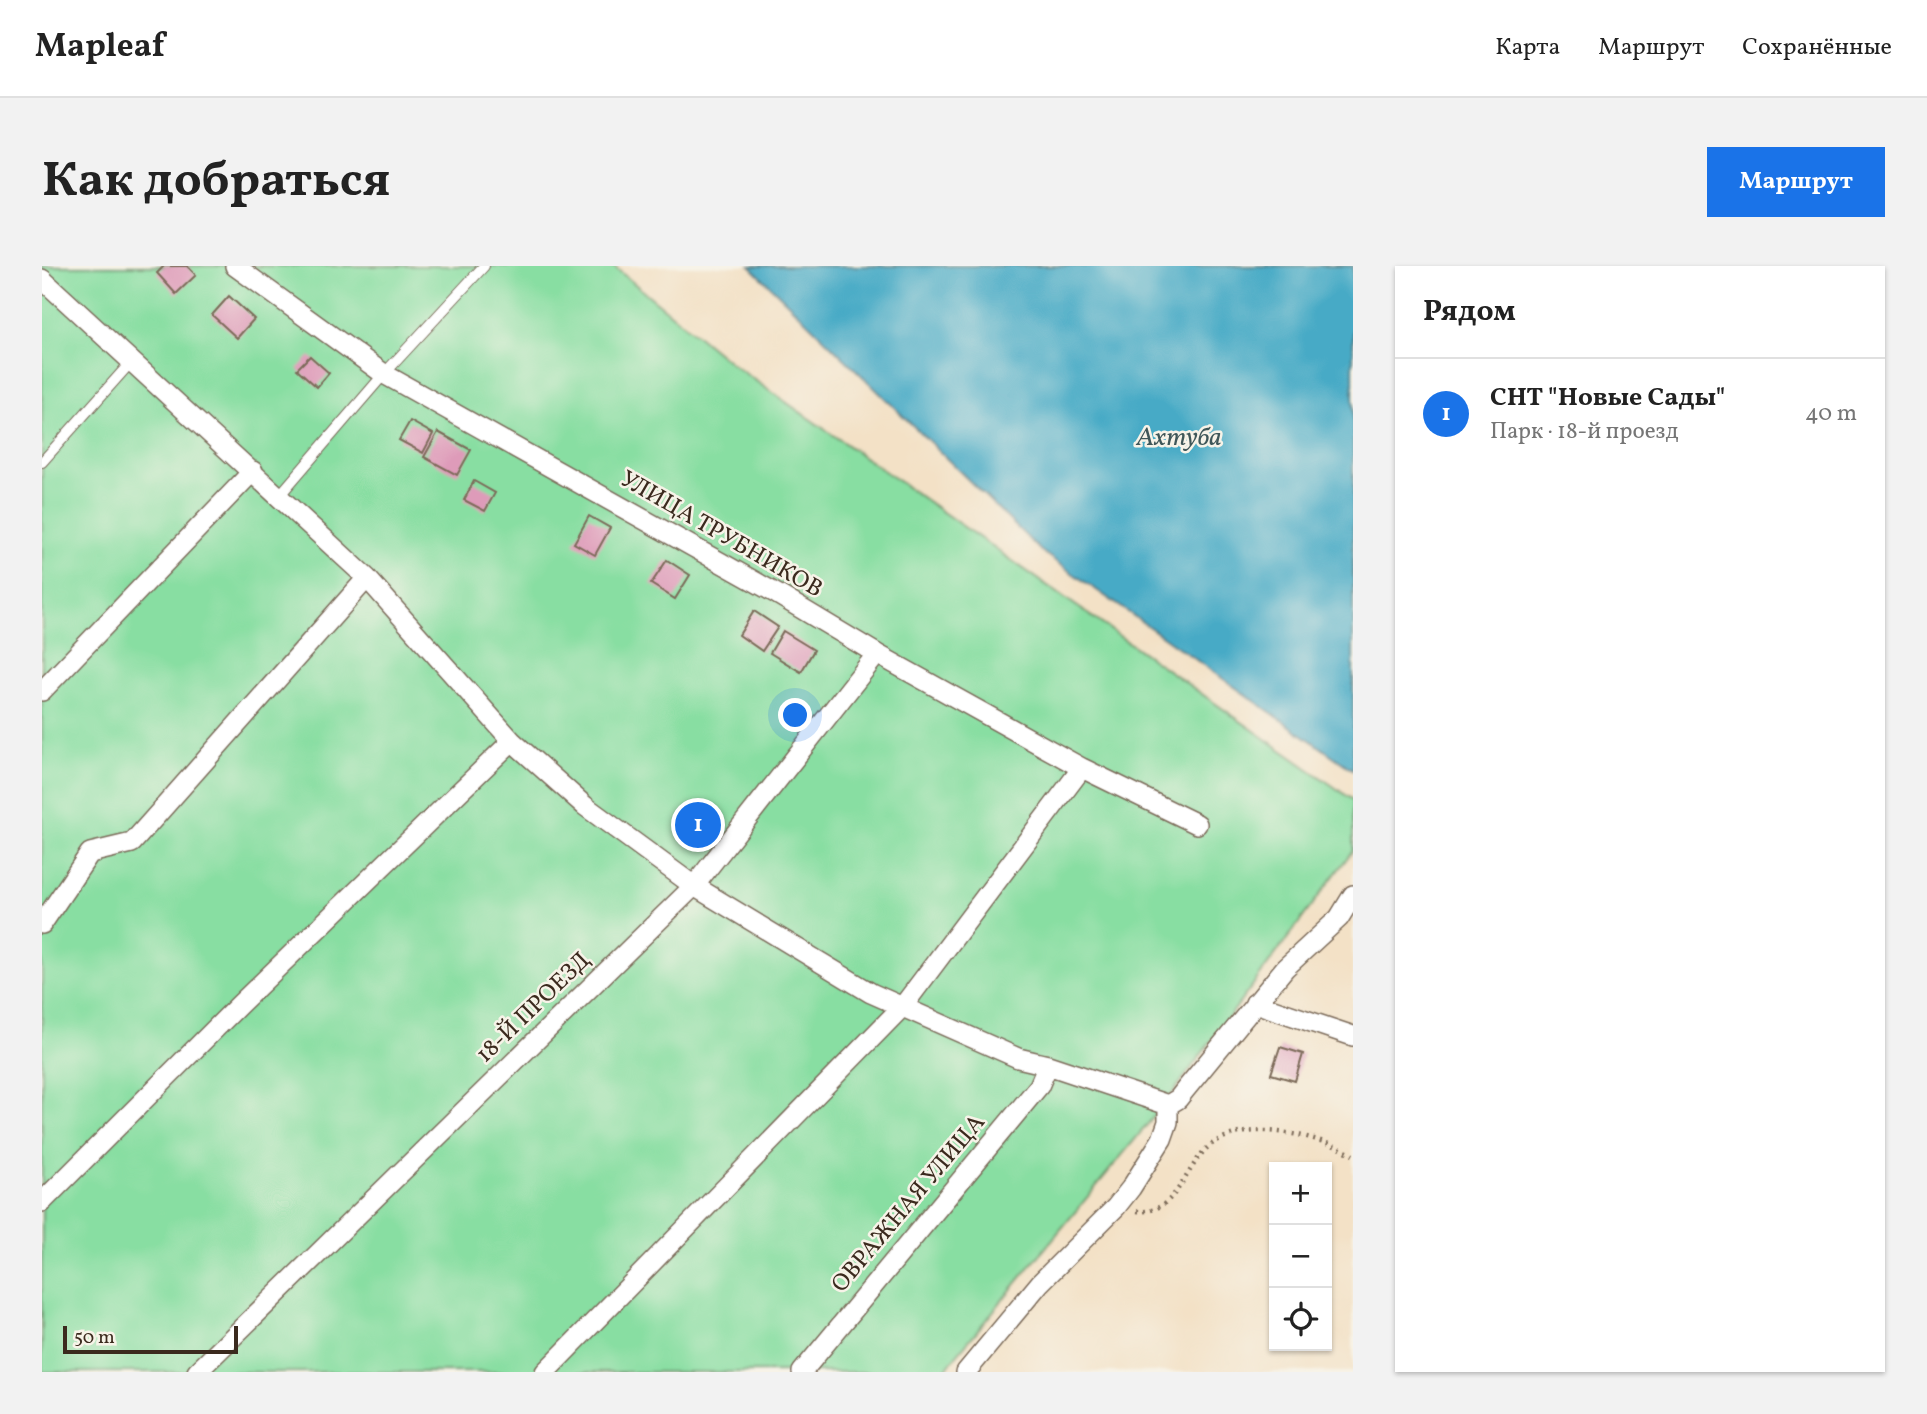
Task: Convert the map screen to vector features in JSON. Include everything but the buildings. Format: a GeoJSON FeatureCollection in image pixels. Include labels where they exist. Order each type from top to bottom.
{"type":"FeatureCollection","features":[{"type":"Feature","properties":{"kind":"street","name":"УЛИЦА ТРУБНИКОВ"},"geometry":{"type":"LineString","coordinates":[[235,266],[384,374],[1082,768],[1197,824]]}},
{"type":"Feature","properties":{"kind":"street"},"geometry":{"type":"LineString","coordinates":[[42,279],[368,579],[512,741],[585,806],[694,886],[871,993],[1018,1058],[1048,1065],[1168,1105],[1178,1099],[1285,968],[1339,918],[1353,895]]}},
{"type":"Feature","properties":{"kind":"street"},"geometry":{"type":"LineString","coordinates":[[42,691],[253,471]]}},
{"type":"Feature","properties":{"kind":"street"},"geometry":{"type":"LineString","coordinates":[[42,924],[90,853],[132,843],[368,579]]}},
{"type":"Feature","properties":{"kind":"street","name":"18-Й ПРОЕЗД"},"geometry":{"type":"LineString","coordinates":[[197,1372],[694,886],[877,654]]}},
{"type":"Feature","properties":{"kind":"street"},"geometry":{"type":"LineString","coordinates":[[42,1202],[249,996],[512,741]]}},
{"type":"Feature","properties":{"kind":"street"},"geometry":{"type":"LineString","coordinates":[[545,1372],[903,1006],[1082,768]]}},
{"type":"Feature","properties":{"kind":"street"},"geometry":{"type":"LineString","coordinates":[[1255,1003],[1353,1036]]}},
{"type":"Feature","properties":{"kind":"street","name":"ОВРАЖНАЯ УЛИЦА"},"geometry":{"type":"LineString","coordinates":[[802,1372],[1039,1086],[1048,1065]]}},
{"type":"Feature","properties":{"kind":"street"},"geometry":{"type":"LineString","coordinates":[[966,1372],[1040,1283],[1116,1207],[1131,1188],[1162,1139],[1168,1122],[1168,1105]]}},
{"type":"Feature","properties":{"kind":"lane"},"geometry":{"type":"LineString","coordinates":[[279,496],[384,374],[484,266]]}},
{"type":"Feature","properties":{"kind":"lane"},"geometry":{"type":"LineString","coordinates":[[42,462],[132,361]]}},
{"type":"Feature","properties":{"kind":"path"},"geometry":{"type":"LineString","coordinates":[[1116,1207],[1147,1212],[1165,1205],[1206,1148],[1218,1140],[1236,1134],[1263,1131],[1300,1134],[1322,1140],[1353,1155]]}},
{"type":"Feature","properties":{"kind":"green space"},"geometry":{"type":"Polygon","coordinates":[[[42,266],[613,266],[733,365],[1353,800],[1353,850],[1166,1102],[943,1372],[42,1372],[42,266]]]}},
{"type":"Feature","properties":{"kind":"water","name":"Ахтуба"},"geometry":{"type":"Polygon","coordinates":[[[750,266],[1353,266],[1353,770],[1041,551],[750,266]]]}},
{"type":"Feature","properties":{"kind":"place","name":"СНТ \"Новые Сады\""},"geometry":{"type":"Point","coordinates":[698,825]}}]}
